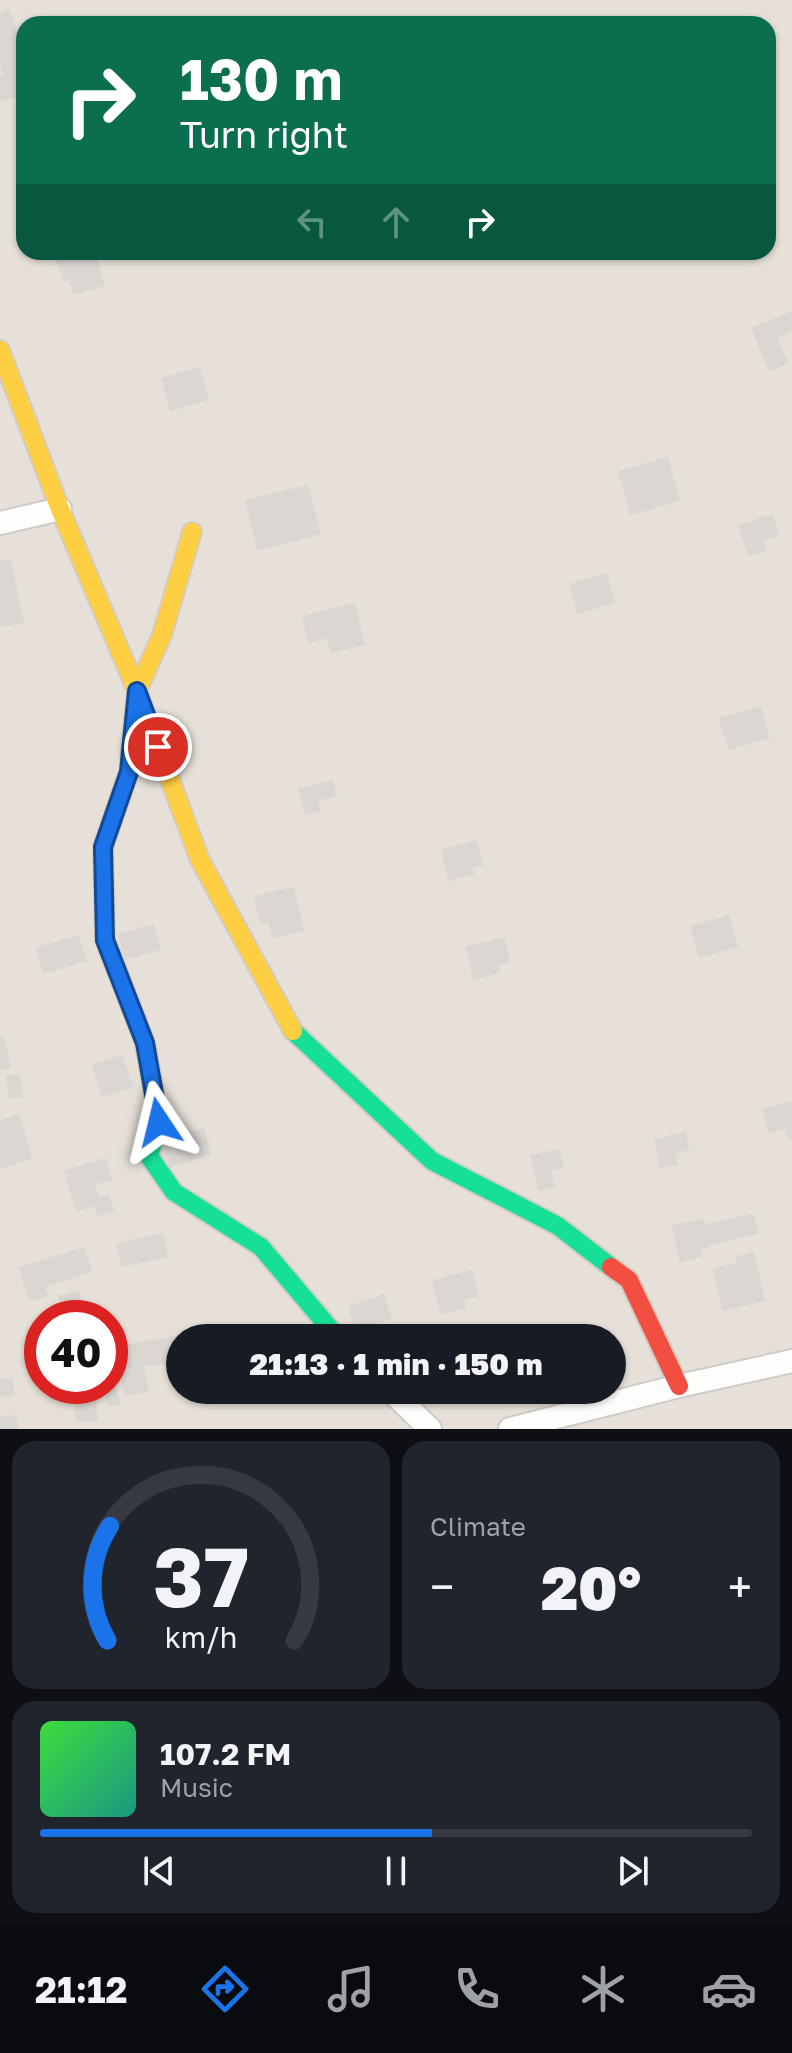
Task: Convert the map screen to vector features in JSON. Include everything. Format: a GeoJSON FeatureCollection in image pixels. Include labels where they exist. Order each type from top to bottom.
{"type":"FeatureCollection","features":[{"type":"Feature","properties":{"kind":"street"},"geometry":{"type":"LineString","coordinates":[[0,350],[60,509],[137,691],[200,860],[292,1030],[432,1161],[558,1226],[629,1280],[679,1386]]}},
{"type":"Feature","properties":{"kind":"street"},"geometry":{"type":"LineString","coordinates":[[0,523],[60,509]]}},
{"type":"Feature","properties":{"kind":"street"},"geometry":{"type":"LineString","coordinates":[[192,532],[162,635],[137,691],[129,772],[103,847],[105,940],[145,1043],[159,1122],[149,1156],[174,1192],[261,1247],[326,1324]]}},
{"type":"Feature","properties":{"kind":"street"},"geometry":{"type":"LineString","coordinates":[[510,1429],[792,1361]]}},
{"type":"Feature","properties":{"kind":"street"},"geometry":{"type":"LineString","coordinates":[[404,1404],[430,1429]]}},
{"type":"Feature","properties":{"kind":"shaded area"},"geometry":{"type":"Polygon","coordinates":[[[0,0],[792,0],[792,1429],[0,1429],[0,0]]]}},
{"type":"Feature","properties":{"kind":"building"},"geometry":{"type":"Polygon","coordinates":[[[9,10],[16,31],[16,96],[0,101],[0,77],[4,75],[0,62],[0,14],[9,10]]]}},
{"type":"Feature","properties":{"kind":"building"},"geometry":{"type":"Polygon","coordinates":[[[58,260],[96,260],[104,285],[74,294],[70,279],[64,281],[58,260]]]}},
{"type":"Feature","properties":{"kind":"building"},"geometry":{"type":"Polygon","coordinates":[[[792,312],[792,330],[776,337],[787,363],[769,370],[752,328],[792,312]]]}},
{"type":"Feature","properties":{"kind":"building"},"geometry":{"type":"Polygon","coordinates":[[[199,368],[208,399],[171,410],[162,379],[199,368]]]}},
{"type":"Feature","properties":{"kind":"building"},"geometry":{"type":"Polygon","coordinates":[[[667,458],[679,500],[631,514],[619,472],[667,458]]]}},
{"type":"Feature","properties":{"kind":"building"},"geometry":{"type":"Polygon","coordinates":[[[308,486],[320,534],[258,549],[246,501],[308,486]],[[292,505],[267,511],[272,529],[296,523],[292,505]]]}},
{"type":"Feature","properties":{"kind":"building"},"geometry":{"type":"Polygon","coordinates":[[[292,505],[296,523],[272,529],[267,511],[292,505]]]}},
{"type":"Feature","properties":{"kind":"building"},"geometry":{"type":"Polygon","coordinates":[[[772,515],[778,535],[762,540],[766,550],[749,556],[739,526],[772,515]]]}},
{"type":"Feature","properties":{"kind":"building"},"geometry":{"type":"Polygon","coordinates":[[[10,560],[23,622],[0,626],[0,562],[10,560]]]}},
{"type":"Feature","properties":{"kind":"building"},"geometry":{"type":"Polygon","coordinates":[[[606,574],[614,602],[578,613],[570,585],[606,574]]]}},
{"type":"Feature","properties":{"kind":"building"},"geometry":{"type":"Polygon","coordinates":[[[354,604],[364,644],[331,652],[328,637],[309,642],[303,617],[354,604]]]}},
{"type":"Feature","properties":{"kind":"building"},"geometry":{"type":"Polygon","coordinates":[[[760,707],[769,737],[729,749],[720,719],[760,707]]]}},
{"type":"Feature","properties":{"kind":"building"},"geometry":{"type":"Polygon","coordinates":[[[332,781],[336,795],[317,800],[319,811],[305,814],[299,789],[332,781]]]}},
{"type":"Feature","properties":{"kind":"building"},"geometry":{"type":"Polygon","coordinates":[[[476,842],[482,865],[471,867],[473,874],[449,880],[442,850],[476,842]]]}},
{"type":"Feature","properties":{"kind":"building"},"geometry":{"type":"Polygon","coordinates":[[[293,888],[303,930],[273,937],[269,921],[261,923],[255,897],[293,888]]]}},
{"type":"Feature","properties":{"kind":"building"},"geometry":{"type":"Polygon","coordinates":[[[728,916],[737,946],[700,957],[691,927],[728,916]]]}},
{"type":"Feature","properties":{"kind":"building"},"geometry":{"type":"Polygon","coordinates":[[[153,925],[160,949],[126,959],[119,935],[153,925]]]}},
{"type":"Feature","properties":{"kind":"building"},"geometry":{"type":"Polygon","coordinates":[[[78,936],[86,960],[44,973],[37,948],[78,936]]]}},
{"type":"Feature","properties":{"kind":"building"},"geometry":{"type":"Polygon","coordinates":[[[504,938],[509,962],[497,965],[499,972],[474,979],[467,947],[504,938]]]}},
{"type":"Feature","properties":{"kind":"building"},"geometry":{"type":"Polygon","coordinates":[[[0,1037],[3,1037],[10,1067],[0,1070],[0,1037]]]}},
{"type":"Feature","properties":{"kind":"building"},"geometry":{"type":"Polygon","coordinates":[[[122,1056],[132,1087],[102,1096],[93,1065],[122,1056]]]}},
{"type":"Feature","properties":{"kind":"building"},"geometry":{"type":"Polygon","coordinates":[[[19,1075],[22,1096],[10,1098],[7,1077],[19,1075]]]}},
{"type":"Feature","properties":{"kind":"building"},"geometry":{"type":"Polygon","coordinates":[[[792,1102],[792,1137],[788,1138],[786,1128],[769,1132],[763,1109],[792,1102]]]}},
{"type":"Feature","properties":{"kind":"building"},"geometry":{"type":"Polygon","coordinates":[[[19,1115],[31,1158],[0,1168],[0,1121],[19,1115]]]}},
{"type":"Feature","properties":{"kind":"building"},"geometry":{"type":"Polygon","coordinates":[[[203,1129],[210,1154],[170,1166],[163,1141],[203,1129]]]}},
{"type":"Feature","properties":{"kind":"building"},"geometry":{"type":"Polygon","coordinates":[[[685,1133],[688,1149],[674,1153],[677,1164],[661,1167],[655,1140],[685,1133]]]}},
{"type":"Feature","properties":{"kind":"building"},"geometry":{"type":"Polygon","coordinates":[[[559,1150],[563,1167],[550,1170],[554,1186],[539,1190],[531,1156],[559,1150]]]}},
{"type":"Feature","properties":{"kind":"building"},"geometry":{"type":"Polygon","coordinates":[[[105,1159],[111,1179],[94,1184],[98,1199],[108,1195],[113,1210],[98,1215],[95,1205],[76,1210],[65,1171],[105,1159]]]}},
{"type":"Feature","properties":{"kind":"building"},"geometry":{"type":"Polygon","coordinates":[[[753,1215],[757,1233],[710,1244],[705,1225],[753,1215]]]}},
{"type":"Feature","properties":{"kind":"building"},"geometry":{"type":"Polygon","coordinates":[[[703,1220],[709,1246],[699,1248],[701,1256],[680,1261],[673,1226],[703,1220]]]}},
{"type":"Feature","properties":{"kind":"building"},"geometry":{"type":"Polygon","coordinates":[[[162,1234],[167,1256],[122,1266],[117,1244],[162,1234]]]}},
{"type":"Feature","properties":{"kind":"building"},"geometry":{"type":"Polygon","coordinates":[[[84,1248],[91,1271],[44,1286],[47,1295],[29,1300],[20,1268],[84,1248]]]}},
{"type":"Feature","properties":{"kind":"building"},"geometry":{"type":"Polygon","coordinates":[[[753,1253],[764,1300],[723,1310],[714,1269],[738,1263],[737,1257],[753,1253]]]}},
{"type":"Feature","properties":{"kind":"building"},"geometry":{"type":"Polygon","coordinates":[[[472,1271],[478,1296],[463,1299],[465,1308],[441,1313],[433,1281],[472,1271]]]}},
{"type":"Feature","properties":{"kind":"building"},"geometry":{"type":"Polygon","coordinates":[[[79,1292],[80,1300],[60,1300],[59,1296],[79,1292]]]}},
{"type":"Feature","properties":{"kind":"building"},"geometry":{"type":"Polygon","coordinates":[[[383,1295],[391,1318],[380,1324],[355,1324],[349,1307],[383,1295]]]}},
{"type":"Feature","properties":{"kind":"building"},"geometry":{"type":"Polygon","coordinates":[[[166,1339],[166,1363],[143,1366],[148,1391],[128,1394],[128,1345],[166,1339]]]}},
{"type":"Feature","properties":{"kind":"building"},"geometry":{"type":"Polygon","coordinates":[[[12,1379],[14,1395],[0,1396],[0,1380],[12,1379]]]}},
{"type":"Feature","properties":{"kind":"building"},"geometry":{"type":"Polygon","coordinates":[[[75,1404],[96,1404],[97,1420],[77,1421],[75,1404]]]}},
{"type":"Feature","properties":{"kind":"building"},"geometry":{"type":"Polygon","coordinates":[[[16,1416],[17,1429],[0,1429],[0,1418],[16,1416]]]}},
{"type":"Feature","properties":{"kind":"traffic: fast"},"geometry":{"type":"LineString","coordinates":[[113,818],[103,847],[105,940],[145,1043],[159,1122],[149,1156],[174,1192],[261,1247],[326,1324]]}},
{"type":"Feature","properties":{"kind":"traffic: fast"},"geometry":{"type":"LineString","coordinates":[[293,1031],[432,1161],[558,1226],[611,1267]]}},
{"type":"Feature","properties":{"kind":"traffic: slow"},"geometry":{"type":"LineString","coordinates":[[0,350],[60,509],[137,691],[129,772],[113,818]]}},
{"type":"Feature","properties":{"kind":"traffic: slow"},"geometry":{"type":"LineString","coordinates":[[192,532],[162,635],[137,691],[200,860],[293,1031]]}},
{"type":"Feature","properties":{"kind":"traffic: jam"},"geometry":{"type":"LineString","coordinates":[[611,1267],[629,1280],[679,1386]]}},
{"type":"Feature","properties":{"kind":"route"},"geometry":{"type":"LineString","coordinates":[[158,747],[137,691],[129,772],[103,847],[105,940],[145,1043],[159,1122]]}}]}
